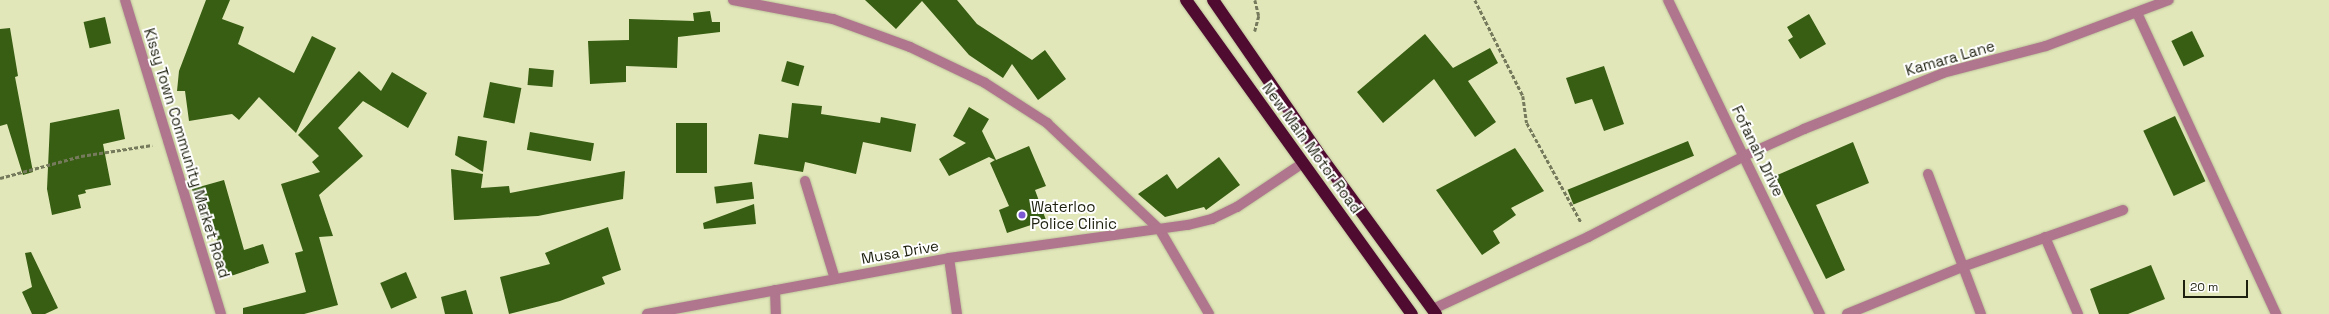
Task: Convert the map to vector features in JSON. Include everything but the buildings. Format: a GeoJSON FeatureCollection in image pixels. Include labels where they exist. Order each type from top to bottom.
{"type":"FeatureCollection","features":[{"type":"Feature","properties":{"kind":"highway","name":"New Main Motor Road"},"geometry":{"type":"LineString","coordinates":[[1186,0],[1412,314]]}},
{"type":"Feature","properties":{"kind":"highway","name":"New Main Motor Road"},"geometry":{"type":"LineString","coordinates":[[1213,0],[1250,51],[1317,151],[1435,312]]}},
{"type":"Feature","properties":{"kind":"street","name":"Kissy Town Community Market Road"},"geometry":{"type":"LineString","coordinates":[[125,0],[221,314]]}},
{"type":"Feature","properties":{"kind":"street"},"geometry":{"type":"LineString","coordinates":[[733,0],[833,19],[910,47],[985,82],[1047,123],[1160,230],[1209,314]]}},
{"type":"Feature","properties":{"kind":"street","name":"Fofanah Drive"},"geometry":{"type":"LineString","coordinates":[[1668,0],[1820,314]]}},
{"type":"Feature","properties":{"kind":"street","name":"Kamara Lane"},"geometry":{"type":"LineString","coordinates":[[1435,312],[1588,237],[1744,156],[1943,73],[2046,46],[2169,0]]}},
{"type":"Feature","properties":{"kind":"street"},"geometry":{"type":"LineString","coordinates":[[2137,13],[2276,314]]}},
{"type":"Feature","properties":{"kind":"street","name":"Musa Drive"},"geometry":{"type":"LineString","coordinates":[[647,314],[948,258],[1160,230],[1212,219],[1303,164]]}},
{"type":"Feature","properties":{"kind":"street"},"geometry":{"type":"LineString","coordinates":[[1928,174],[1981,314]]}},
{"type":"Feature","properties":{"kind":"street"},"geometry":{"type":"LineString","coordinates":[[806,181],[836,279]]}},
{"type":"Feature","properties":{"kind":"street"},"geometry":{"type":"LineString","coordinates":[[1847,314],[1962,267],[2124,210]]}},
{"type":"Feature","properties":{"kind":"street"},"geometry":{"type":"LineString","coordinates":[[2045,237],[2078,314]]}},
{"type":"Feature","properties":{"kind":"street"},"geometry":{"type":"LineString","coordinates":[[948,258],[957,314]]}},
{"type":"Feature","properties":{"kind":"street"},"geometry":{"type":"LineString","coordinates":[[775,290],[776,314]]}},
{"type":"Feature","properties":{"kind":"path"},"geometry":{"type":"LineString","coordinates":[[1250,51],[1260,16],[1255,0]]}},
{"type":"Feature","properties":{"kind":"path"},"geometry":{"type":"LineString","coordinates":[[1475,0],[1523,96],[1527,123],[1588,237]]}},
{"type":"Feature","properties":{"kind":"path"},"geometry":{"type":"LineString","coordinates":[[0,178],[81,156],[169,142]]}},
{"type":"Feature","properties":{"kind":"place","name":"Waterloo Police Clinic"},"geometry":{"type":"Point","coordinates":[1022,215]}}]}
